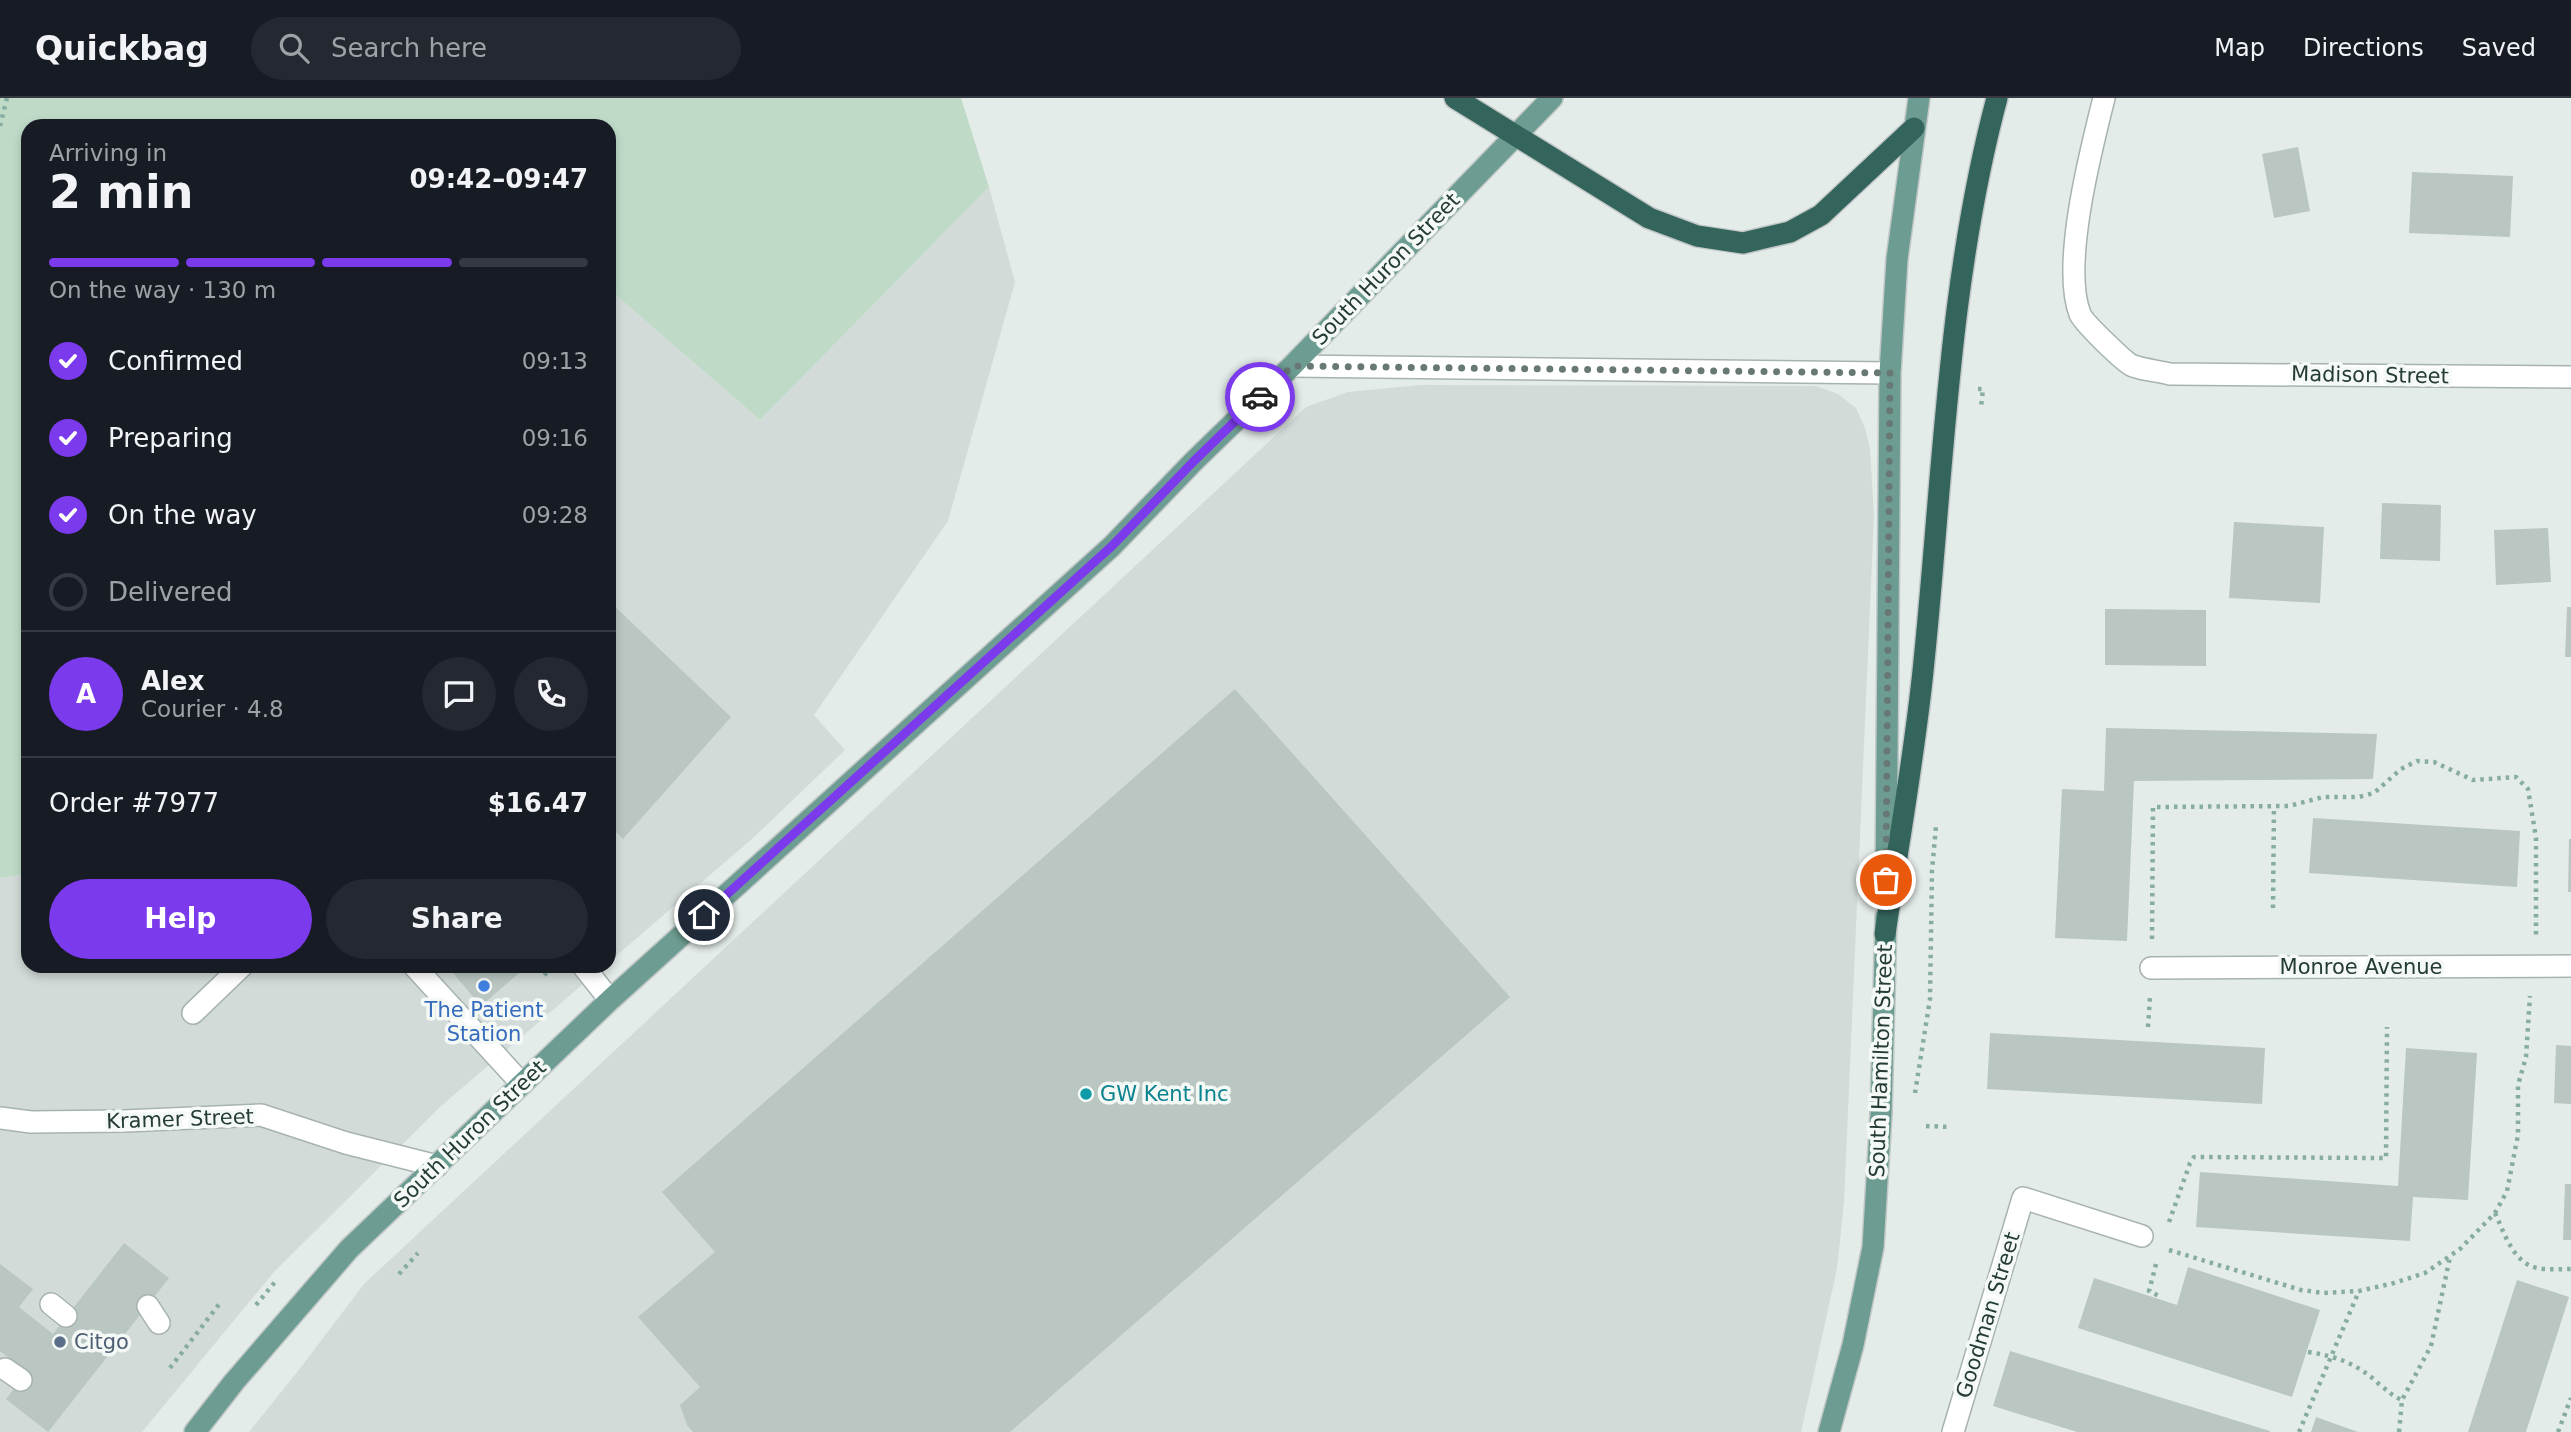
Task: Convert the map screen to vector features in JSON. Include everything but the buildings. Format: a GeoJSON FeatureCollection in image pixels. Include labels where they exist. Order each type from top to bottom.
{"type":"FeatureCollection","features":[{"type":"Feature","properties":{"kind":"highway"},"geometry":{"type":"LineString","coordinates":[[1455,98],[1649,218],[1697,236],[1743,243],[1790,232],[1821,215],[1914,128]]}},
{"type":"Feature","properties":{"kind":"highway"},"geometry":{"type":"LineString","coordinates":[[1885,934],[1923,673],[1959,291],[1988,130],[1997,98]]}},
{"type":"Feature","properties":{"kind":"main road","name":"South Huron Street"},"geometry":{"type":"LineString","coordinates":[[195,1432],[234,1382],[349,1249],[610,1000],[1112,546],[1194,461],[1292,366],[1552,98]]}},
{"type":"Feature","properties":{"kind":"main road","name":"South Hamilton Street"},"geometry":{"type":"LineString","coordinates":[[1829,1432],[1853,1345],[1873,1247],[1881,1114],[1885,934],[1890,373],[1897,260],[1919,98]]}},
{"type":"Feature","properties":{"kind":"street","name":"Madison Street"},"geometry":{"type":"LineString","coordinates":[[2104,98],[2093,139],[2079,217],[2074,273],[2081,316],[2131,365],[2170,374],[2571,377]]}},
{"type":"Feature","properties":{"kind":"street"},"geometry":{"type":"LineString","coordinates":[[1292,366],[1890,373]]}},
{"type":"Feature","properties":{"kind":"street","name":"Monroe Avenue"},"geometry":{"type":"LineString","coordinates":[[2151,968],[2571,966]]}},
{"type":"Feature","properties":{"kind":"street"},"geometry":{"type":"LineString","coordinates":[[193,1013],[235,973]]}},
{"type":"Feature","properties":{"kind":"street"},"geometry":{"type":"LineString","coordinates":[[420,973],[522,1084]]}},
{"type":"Feature","properties":{"kind":"street"},"geometry":{"type":"LineString","coordinates":[[589,973],[610,1000]]}},
{"type":"Feature","properties":{"kind":"street","name":"Kramer Street"},"geometry":{"type":"LineString","coordinates":[[0,1118],[31,1122],[97,1122],[261,1115],[346,1143],[438,1166]]}},
{"type":"Feature","properties":{"kind":"street","name":"Goodman Street"},"geometry":{"type":"LineString","coordinates":[[1953,1432],[2023,1198],[2142,1236]]}},
{"type":"Feature","properties":{"kind":"path"},"geometry":{"type":"LineString","coordinates":[[0,126],[7,98]]}},
{"type":"Feature","properties":{"kind":"path"},"geometry":{"type":"LineString","coordinates":[[2148,1027],[2153,807],[2289,806],[2323,797],[2359,797],[2374,793],[2401,769],[2417,761],[2434,762],[2473,780],[2516,777],[2528,789],[2536,838],[2536,947]]}},
{"type":"Feature","properties":{"kind":"path"},"geometry":{"type":"LineString","coordinates":[[2273,908],[2274,806]]}},
{"type":"Feature","properties":{"kind":"path"},"geometry":{"type":"LineString","coordinates":[[2161,1248],[2301,1290],[2324,1293],[2360,1291],[2394,1283],[2425,1273],[2460,1250],[2495,1213],[2507,1191],[2518,1135],[2518,1085],[2526,1057],[2530,995]]}},
{"type":"Feature","properties":{"kind":"path"},"geometry":{"type":"LineString","coordinates":[[2165,1235],[2185,1174],[2194,1157],[2386,1158],[2386,1027]]}},
{"type":"Feature","properties":{"kind":"path"},"geometry":{"type":"LineString","coordinates":[[1926,1125],[1950,1126]]}},
{"type":"Feature","properties":{"kind":"path"},"geometry":{"type":"LineString","coordinates":[[2495,1213],[2514,1252],[2528,1265],[2539,1269],[2571,1269]]}},
{"type":"Feature","properties":{"kind":"path"},"geometry":{"type":"LineString","coordinates":[[399,1274],[418,1254]]}},
{"type":"Feature","properties":{"kind":"path"},"geometry":{"type":"LineString","coordinates":[[2399,1432],[2402,1400],[2431,1346],[2450,1256]]}},
{"type":"Feature","properties":{"kind":"path"},"geometry":{"type":"LineString","coordinates":[[2157,1259],[2149,1291],[2161,1297]]}},
{"type":"Feature","properties":{"kind":"path"},"geometry":{"type":"LineString","coordinates":[[255,1307],[281,1276]]}},
{"type":"Feature","properties":{"kind":"path"},"geometry":{"type":"LineString","coordinates":[[2299,1432],[2360,1291]]}},
{"type":"Feature","properties":{"kind":"path"},"geometry":{"type":"LineString","coordinates":[[170,1368],[219,1303]]}},
{"type":"Feature","properties":{"kind":"path"},"geometry":{"type":"LineString","coordinates":[[2308,1352],[2332,1356],[2355,1365],[2389,1394],[2402,1400]]}},
{"type":"Feature","properties":{"kind":"path"},"geometry":{"type":"LineString","coordinates":[[2558,1432],[2571,1398]]}},
{"type":"Feature","properties":{"kind":"shaded area"},"geometry":{"type":"Polygon","coordinates":[[[989,187],[1015,282],[948,521],[814,715],[845,750],[753,838],[616,956],[616,295],[760,420],[989,187]]]}},
{"type":"Feature","properties":{"kind":"shaded area"},"geometry":{"type":"Polygon","coordinates":[[[1421,385],[1816,386],[1838,394],[1856,408],[1865,428],[1870,449],[1874,516],[1844,1202],[1837,1269],[1801,1432],[249,1432],[364,1284],[1306,407],[1348,392],[1421,385]]]}},
{"type":"Feature","properties":{"kind":"shaded area"},"geometry":{"type":"Polygon","coordinates":[[[21,875],[21,973],[596,973],[440,1107],[274,1272],[142,1432],[0,1432],[0,878],[21,875]]]}},
{"type":"Feature","properties":{"kind":"green space"},"geometry":{"type":"Polygon","coordinates":[[[0,98],[961,98],[989,187],[760,420],[616,295],[616,119],[21,119],[21,875],[0,878],[0,98]]]}},
{"type":"Feature","properties":{"kind":"way so far"},"geometry":{"type":"LineString","coordinates":[[1260,397],[1292,366],[1890,373],[1886,880]]}},
{"type":"Feature","properties":{"kind":"place","name":"The Patient Station"},"geometry":{"type":"Point","coordinates":[484,986]}},
{"type":"Feature","properties":{"kind":"place","name":"GW Kent Inc"},"geometry":{"type":"Point","coordinates":[1086,1094]}},
{"type":"Feature","properties":{"kind":"place","name":"Citgo"},"geometry":{"type":"Point","coordinates":[60,1342]}},
{"type":"Feature","properties":{"kind":"route"},"geometry":{"type":"LineString","coordinates":[[704,915],[1112,546],[1260,397]]}}]}
